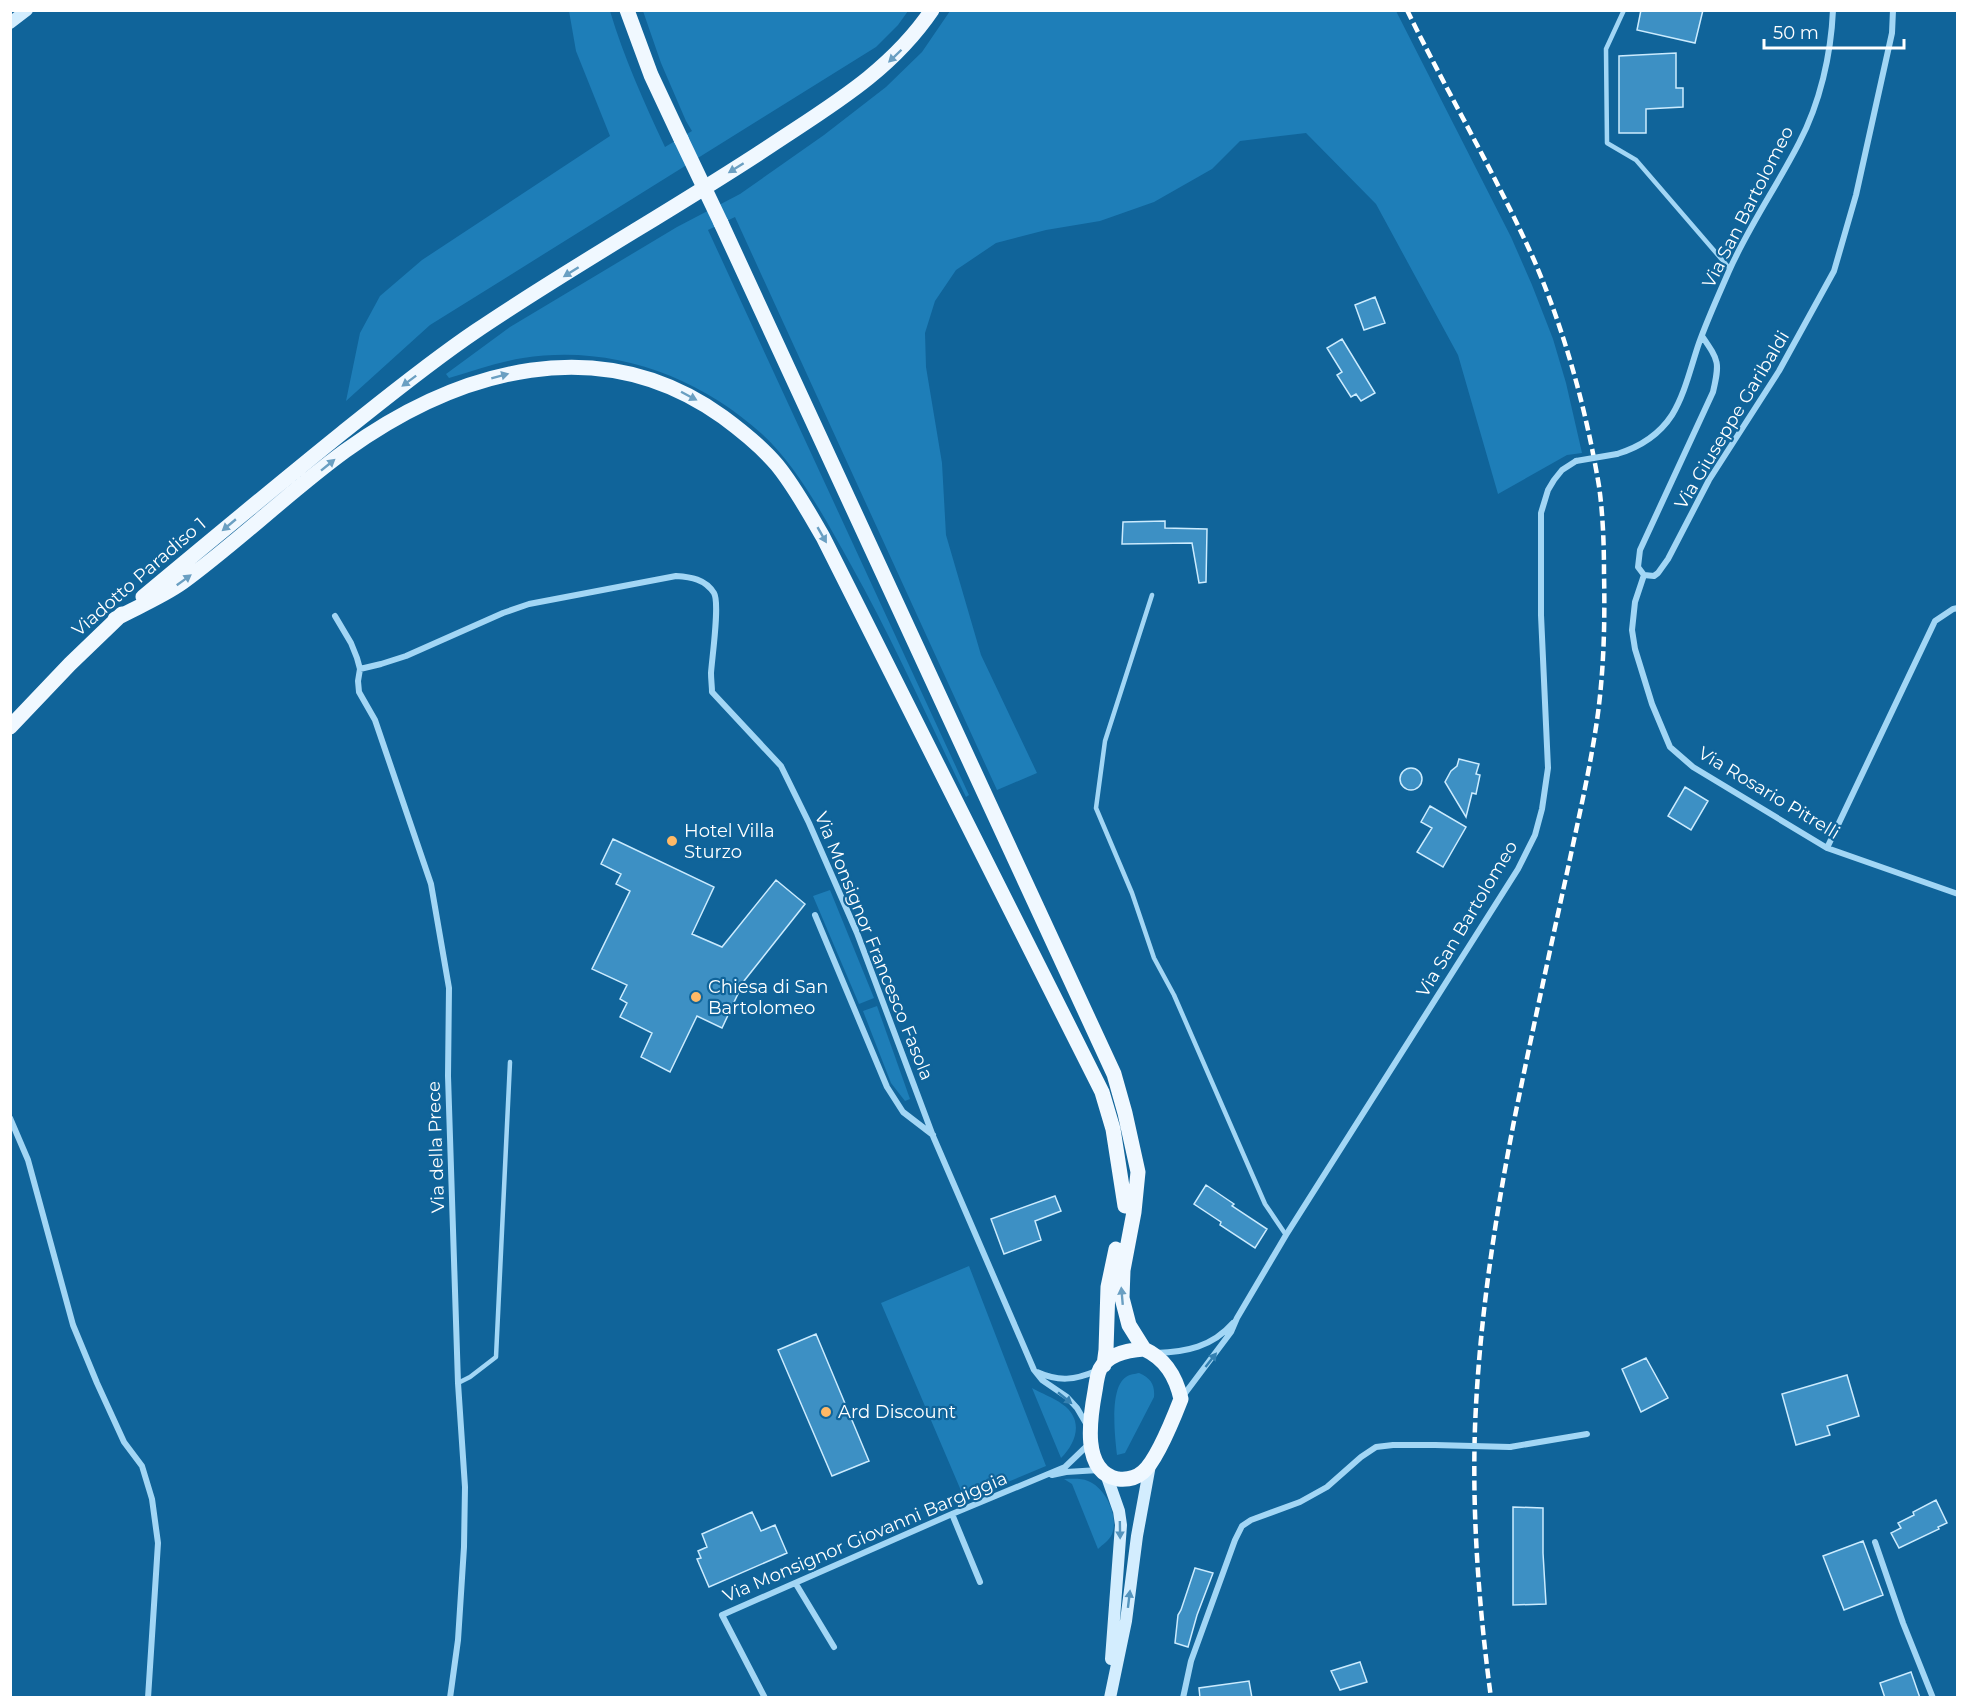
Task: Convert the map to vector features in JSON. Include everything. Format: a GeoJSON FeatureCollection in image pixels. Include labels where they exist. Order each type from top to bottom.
{"type":"FeatureCollection","features":[{"type":"Feature","properties":{"kind":"main road"},"geometry":{"type":"LineString","coordinates":[[10,23],[27,10]]}},
{"type":"Feature","properties":{"kind":"main road"},"geometry":{"type":"LineString","coordinates":[[627,10],[651,75],[1113,1074],[1125,1113],[1138,1172],[1137,1191],[1123,1270],[1122,1298],[1129,1325],[1149,1351],[1173,1374],[1181,1400],[1150,1465],[1137,1536],[1126,1621],[1109,1698]]}},
{"type":"Feature","properties":{"kind":"main road","name":"Viadotto Paradiso 1"},"geometry":{"type":"LineString","coordinates":[[10,727],[115,619],[379,404],[475,332],[752,158],[846,96],[900,51],[932,10]]}},
{"type":"Feature","properties":{"kind":"main road"},"geometry":{"type":"LineString","coordinates":[[115,619],[181,583],[345,452],[385,425],[464,387],[518,371],[583,367],[639,376],[678,390],[706,405],[746,434],[777,465],[823,537],[1102,1092],[1113,1129],[1125,1206]]}},
{"type":"Feature","properties":{"kind":"main road"},"geometry":{"type":"LineString","coordinates":[[1109,1698],[1121,1525],[1119,1511],[1103,1472],[1093,1457],[1091,1437],[1093,1401],[1106,1350],[1108,1287],[1125,1206],[1132,1145]]}},
{"type":"Feature","properties":{"kind":"main road"},"geometry":{"type":"LineString","coordinates":[[1102,1367],[1121,1353],[1149,1351]]}},
{"type":"Feature","properties":{"kind":"main road"},"geometry":{"type":"LineString","coordinates":[[1103,1472],[1113,1478],[1129,1479],[1137,1476],[1150,1465]]}},
{"type":"Feature","properties":{"kind":"street","name":"Via San Bartolomeo"},"geometry":{"type":"LineString","coordinates":[[1181,1400],[1231,1332],[1286,1235],[1518,869],[1535,835],[1542,809],[1548,768],[1541,615],[1541,513],[1548,490],[1562,470],[1576,461],[1630,450],[1653,436],[1671,416],[1678,404],[1702,336],[1730,269],[1800,141],[1817,98],[1827,63],[1833,10]]}},
{"type":"Feature","properties":{"kind":"street","name":"Via Giuseppe Garibaldi"},"geometry":{"type":"LineString","coordinates":[[1702,336],[1717,358],[1718,373],[1713,392],[1640,550],[1638,567],[1644,575],[1654,576],[1668,559],[1709,480],[1779,371],[1834,271],[1856,195],[1892,33],[1893,10]]}},
{"type":"Feature","properties":{"kind":"street","name":"Via Rosario Pitrelli"},"geometry":{"type":"LineString","coordinates":[[1644,575],[1635,602],[1632,630],[1635,649],[1652,704],[1670,747],[1693,767],[1827,848],[1958,894]]}},
{"type":"Feature","properties":{"kind":"street","name":"Via Monsignor Francesco Fasola"},"geometry":{"type":"LineString","coordinates":[[360,669],[405,656],[529,604],[676,576],[700,580],[707,586],[716,598],[712,692],[782,766],[857,933],[933,1136],[1034,1370]]}},
{"type":"Feature","properties":{"kind":"street"},"geometry":{"type":"LineString","coordinates":[[1827,848],[1935,621],[1958,608]]}},
{"type":"Feature","properties":{"kind":"street","name":"Via della Prece"},"geometry":{"type":"LineString","coordinates":[[334,616],[351,643],[360,669],[359,692],[375,720],[431,884],[449,988],[448,1076],[458,1383],[465,1487],[458,1640],[450,1698]]}},
{"type":"Feature","properties":{"kind":"street"},"geometry":{"type":"LineString","coordinates":[[815,915],[887,1087],[903,1112],[933,1136]]}},
{"type":"Feature","properties":{"kind":"street"},"geometry":{"type":"LineString","coordinates":[[10,1118],[28,1160],[73,1325],[124,1442],[142,1466],[152,1499],[158,1543],[148,1698]]}},
{"type":"Feature","properties":{"kind":"street"},"geometry":{"type":"LineString","coordinates":[[1149,1351],[1180,1352],[1208,1343],[1218,1337],[1237,1318]]}},
{"type":"Feature","properties":{"kind":"street"},"geometry":{"type":"LineString","coordinates":[[1034,1370],[1050,1378],[1063,1380],[1075,1379],[1102,1367]]}},
{"type":"Feature","properties":{"kind":"street"},"geometry":{"type":"LineString","coordinates":[[1034,1370],[1042,1380],[1072,1402],[1083,1417],[1091,1437],[1065,1467],[1040,1478]]}},
{"type":"Feature","properties":{"kind":"street"},"geometry":{"type":"LineString","coordinates":[[1183,1698],[1191,1661],[1235,1540],[1242,1526],[1251,1520],[1300,1502],[1327,1487],[1361,1456],[1376,1448],[1393,1445],[1510,1447],[1587,1434]]}},
{"type":"Feature","properties":{"kind":"street"},"geometry":{"type":"LineString","coordinates":[[1040,1478],[1066,1472],[1103,1472]]}},
{"type":"Feature","properties":{"kind":"street","name":"Via Monsignor Giovanni Bargiggia"},"geometry":{"type":"LineString","coordinates":[[765,1698],[722,1615],[1040,1478]]}},
{"type":"Feature","properties":{"kind":"street"},"geometry":{"type":"LineString","coordinates":[[952,1514],[980,1582]]}},
{"type":"Feature","properties":{"kind":"street"},"geometry":{"type":"LineString","coordinates":[[1875,1542],[1903,1623],[1934,1698]]}},
{"type":"Feature","properties":{"kind":"street"},"geometry":{"type":"LineString","coordinates":[[796,1584],[834,1647]]}},
{"type":"Feature","properties":{"kind":"lane"},"geometry":{"type":"LineString","coordinates":[[1624,10],[1606,49],[1607,143],[1636,160],[1730,269]]}},
{"type":"Feature","properties":{"kind":"lane"},"geometry":{"type":"LineString","coordinates":[[1152,595],[1105,741],[1096,808],[1132,892],[1154,958],[1174,995],[1264,1204],[1286,1235]]}},
{"type":"Feature","properties":{"kind":"lane"},"geometry":{"type":"LineString","coordinates":[[458,1383],[470,1377],[496,1357],[510,1062]]}},
{"type":"Feature","properties":{"kind":"shaded area"},"geometry":{"type":"Polygon","coordinates":[[[569,11],[610,11],[628,63],[665,147],[692,131],[661,63],[643,11],[908,11],[898,25],[876,47],[430,325],[346,401],[360,333],[380,296],[422,260],[610,136],[576,51],[569,11]]]}},
{"type":"Feature","properties":{"kind":"shaded area"},"geometry":{"type":"Polygon","coordinates":[[[950,11],[1396,11],[1511,237],[1532,285],[1553,339],[1582,453],[1567,455],[1498,494],[1458,355],[1376,204],[1306,133],[1240,141],[1212,169],[1154,202],[1100,221],[1046,230],[996,243],[956,270],[935,301],[925,333],[926,367],[942,463],[946,535],[981,655],[1037,773],[997,790],[735,217],[708,230],[969,795],[966,797],[881,622],[822,513],[788,462],[762,434],[737,413],[681,380],[620,360],[556,355],[523,358],[495,364],[449,378],[446,374],[510,327],[677,227],[740,194],[824,135],[886,87],[922,52],[950,11]]]}},
{"type":"Feature","properties":{"kind":"shaded area"},"geometry":{"type":"Polygon","coordinates":[[[830,890],[874,998],[859,1004],[813,896],[830,890]]]}},
{"type":"Feature","properties":{"kind":"shaded area"},"geometry":{"type":"Polygon","coordinates":[[[877,1006],[910,1099],[905,1101],[891,1083],[863,1011],[877,1006]]]}},
{"type":"Feature","properties":{"kind":"shaded area"},"geometry":{"type":"Polygon","coordinates":[[[969,1266],[1046,1466],[965,1500],[881,1303],[969,1266]]]}},
{"type":"Feature","properties":{"kind":"shaded area"},"geometry":{"type":"Polygon","coordinates":[[[1139,1373],[1151,1382],[1154,1397],[1125,1453],[1117,1455],[1114,1413],[1117,1391],[1126,1377],[1139,1373]]]}},
{"type":"Feature","properties":{"kind":"shaded area"},"geometry":{"type":"Polygon","coordinates":[[[1032,1388],[1059,1402],[1069,1410],[1076,1423],[1071,1445],[1061,1458],[1032,1388]]]}},
{"type":"Feature","properties":{"kind":"shaded area"},"geometry":{"type":"Polygon","coordinates":[[[1064,1479],[1088,1481],[1100,1490],[1109,1504],[1114,1527],[1108,1541],[1098,1549],[1072,1484],[1064,1479]]]}},
{"type":"Feature","properties":{"kind":"building"},"geometry":{"type":"Polygon","coordinates":[[[1641,10],[1703,10],[1695,43],[1637,30],[1641,10]]]}},
{"type":"Feature","properties":{"kind":"building"},"geometry":{"type":"Polygon","coordinates":[[[1676,53],[1676,88],[1683,88],[1683,107],[1646,109],[1646,133],[1619,133],[1619,56],[1676,53]]]}},
{"type":"Feature","properties":{"kind":"building"},"geometry":{"type":"Polygon","coordinates":[[[1375,297],[1385,323],[1364,330],[1355,305],[1375,297]]]}},
{"type":"Feature","properties":{"kind":"building"},"geometry":{"type":"Polygon","coordinates":[[[1342,339],[1375,393],[1361,401],[1356,394],[1351,397],[1337,375],[1342,372],[1327,348],[1342,339]]]}},
{"type":"Feature","properties":{"kind":"building"},"geometry":{"type":"Polygon","coordinates":[[[1165,521],[1165,528],[1207,529],[1206,582],[1199,583],[1192,543],[1122,544],[1123,522],[1165,521]]]}},
{"type":"Feature","properties":{"kind":"building"},"geometry":{"type":"Polygon","coordinates":[[[1459,759],[1479,764],[1476,774],[1480,775],[1476,794],[1472,793],[1466,817],[1445,782],[1457,766],[1459,759]]]}},
{"type":"Feature","properties":{"kind":"building"},"geometry":{"type":"Polygon","coordinates":[[[1411,768],[1419,771],[1422,779],[1419,787],[1411,790],[1403,787],[1400,779],[1403,771],[1411,768]]]}},
{"type":"Feature","properties":{"kind":"building"},"geometry":{"type":"Polygon","coordinates":[[[1685,787],[1708,801],[1691,830],[1668,816],[1685,787]]]}},
{"type":"Feature","properties":{"kind":"building"},"geometry":{"type":"Polygon","coordinates":[[[1430,806],[1466,827],[1443,867],[1417,852],[1432,828],[1421,822],[1430,806]]]}},
{"type":"Feature","properties":{"kind":"building"},"geometry":{"type":"Polygon","coordinates":[[[613,839],[714,887],[692,934],[722,947],[776,880],[805,904],[744,981],[722,1028],[697,1016],[670,1072],[641,1057],[652,1033],[620,1017],[627,1003],[620,999],[627,985],[592,969],[630,891],[616,884],[621,874],[601,864],[613,839]]]}},
{"type":"Feature","properties":{"kind":"building"},"geometry":{"type":"Polygon","coordinates":[[[1206,1185],[1234,1204],[1232,1206],[1267,1229],[1255,1248],[1220,1225],[1221,1222],[1194,1204],[1206,1185]]]}},
{"type":"Feature","properties":{"kind":"building"},"geometry":{"type":"Polygon","coordinates":[[[1055,1196],[1061,1211],[1035,1221],[1041,1240],[1004,1254],[991,1219],[1055,1196]]]}},
{"type":"Feature","properties":{"kind":"building"},"geometry":{"type":"Polygon","coordinates":[[[816,1334],[869,1461],[832,1476],[778,1350],[816,1334]]]}},
{"type":"Feature","properties":{"kind":"building"},"geometry":{"type":"Polygon","coordinates":[[[1646,1358],[1668,1398],[1641,1412],[1622,1369],[1646,1358]]]}},
{"type":"Feature","properties":{"kind":"building"},"geometry":{"type":"Polygon","coordinates":[[[1847,1375],[1859,1416],[1827,1426],[1830,1435],[1796,1445],[1782,1394],[1847,1375]]]}},
{"type":"Feature","properties":{"kind":"building"},"geometry":{"type":"Polygon","coordinates":[[[1936,1500],[1947,1523],[1899,1548],[1891,1533],[1901,1528],[1898,1523],[1936,1500]]]}},
{"type":"Feature","properties":{"kind":"building"},"geometry":{"type":"Polygon","coordinates":[[[1513,1507],[1543,1508],[1546,1604],[1513,1605],[1513,1507]]]}},
{"type":"Feature","properties":{"kind":"building"},"geometry":{"type":"Polygon","coordinates":[[[752,1512],[761,1531],[775,1525],[787,1553],[709,1587],[697,1559],[701,1558],[698,1551],[707,1547],[702,1534],[752,1512]]]}},
{"type":"Feature","properties":{"kind":"building"},"geometry":{"type":"Polygon","coordinates":[[[1863,1541],[1883,1595],[1844,1610],[1823,1556],[1863,1541]]]}},
{"type":"Feature","properties":{"kind":"building"},"geometry":{"type":"Polygon","coordinates":[[[1195,1568],[1213,1573],[1188,1647],[1175,1643],[1178,1615],[1195,1568]]]}},
{"type":"Feature","properties":{"kind":"building"},"geometry":{"type":"Polygon","coordinates":[[[1360,1662],[1367,1682],[1340,1690],[1331,1671],[1360,1662]]]}},
{"type":"Feature","properties":{"kind":"building"},"geometry":{"type":"Polygon","coordinates":[[[1911,1672],[1920,1698],[1885,1698],[1880,1683],[1911,1672]]]}},
{"type":"Feature","properties":{"kind":"building"},"geometry":{"type":"Polygon","coordinates":[[[1249,1681],[1252,1698],[1200,1698],[1199,1688],[1249,1681]]]}},
{"type":"Feature","properties":{"kind":"railway"},"geometry":{"type":"LineString","coordinates":[[1407,10],[1504,197],[1545,287],[1565,343],[1588,428],[1599,486],[1603,530],[1604,643],[1595,732],[1508,1154],[1489,1270],[1480,1348],[1474,1461],[1476,1529],[1483,1630],[1491,1698]]}},
{"type":"Feature","properties":{"kind":"place","name":"Hotel Villa Sturzo"},"geometry":{"type":"Point","coordinates":[672,841]}},
{"type":"Feature","properties":{"kind":"place","name":"Chiesa di San Bartolomeo"},"geometry":{"type":"Point","coordinates":[696,997]}},
{"type":"Feature","properties":{"kind":"place","name":"Ard Discount"},"geometry":{"type":"Point","coordinates":[826,1412]}}]}
